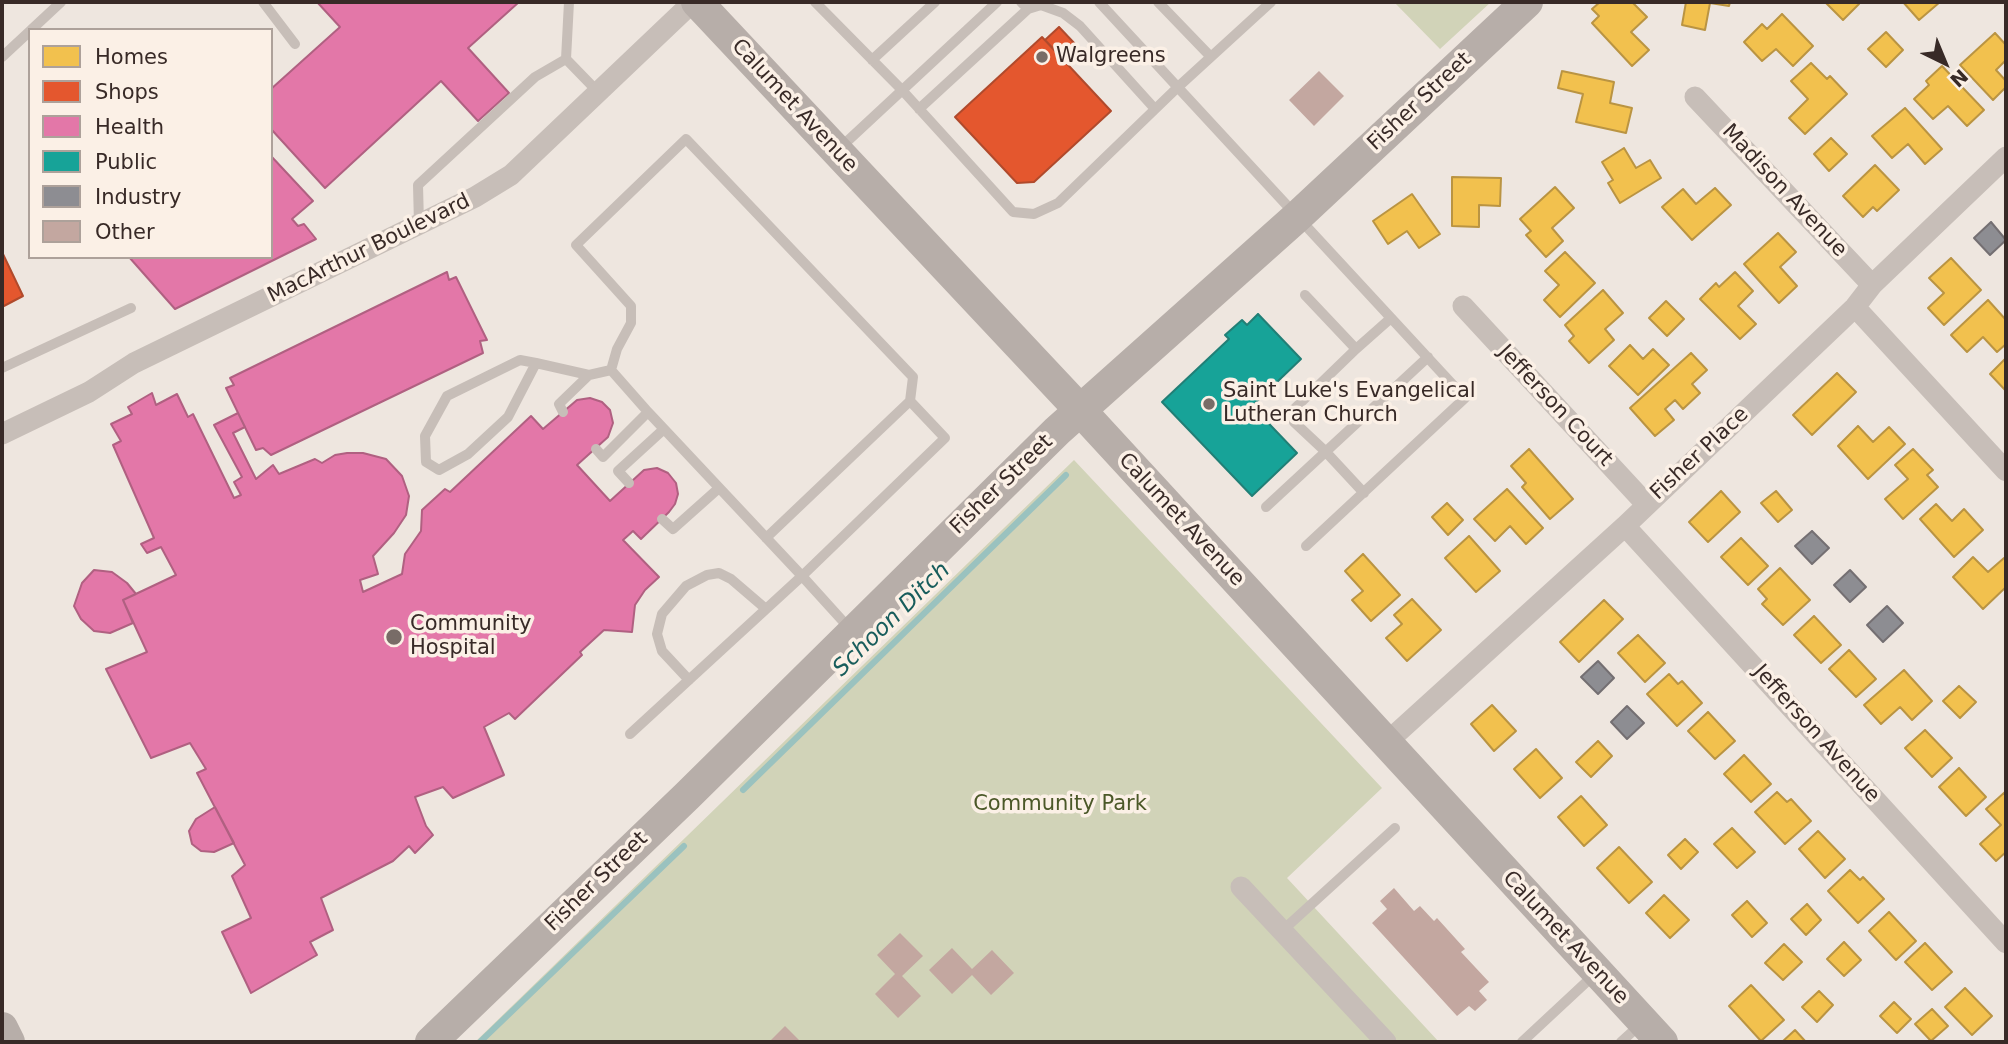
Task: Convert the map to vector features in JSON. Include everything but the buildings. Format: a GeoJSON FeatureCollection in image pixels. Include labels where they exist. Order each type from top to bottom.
{"type":"FeatureCollection","features":[{"type":"Feature","properties":{"kind":"street","name":"MacArthur Boulevard"},"geometry":{"type":"LineString","coordinates":[[2,434],[89,392],[134,363],[475,197],[511,176],[695,2]]}},
{"type":"Feature","properties":{"kind":"street","name":"Calumet Avenue"},"geometry":{"type":"LineString","coordinates":[[695,2],[1080,410],[1597,972],[1642,1035]]}},
{"type":"Feature","properties":{"kind":"street","name":"Fisher Street"},"geometry":{"type":"LineString","coordinates":[[431,1042],[687,796],[1080,410],[1298,216],[1527,2]]}},
{"type":"Feature","properties":{"kind":"street","name":"Madison Avenue"},"geometry":{"type":"LineString","coordinates":[[1695,97],[1872,285]]}},
{"type":"Feature","properties":{"kind":"street","name":"Fisher Place"},"geometry":{"type":"LineString","coordinates":[[1386,743],[1625,526],[1855,307],[1872,285],[2006,157]]}},
{"type":"Feature","properties":{"kind":"street","name":"Jefferson Court"},"geometry":{"type":"LineString","coordinates":[[1463,306],[1647,505]]}},
{"type":"Feature","properties":{"kind":"street"},"geometry":{"type":"LineString","coordinates":[[1855,307],[2006,471]]}},
{"type":"Feature","properties":{"kind":"street","name":"Jefferson Avenue"},"geometry":{"type":"LineString","coordinates":[[1625,526],[2006,943]]}},
{"type":"Feature","properties":{"kind":"street"},"geometry":{"type":"LineString","coordinates":[[1241,887],[1386,1042]]}},
{"type":"Feature","properties":{"kind":"lane"},"geometry":{"type":"LineString","coordinates":[[32,28],[61,2]]}},
{"type":"Feature","properties":{"kind":"lane"},"geometry":{"type":"LineString","coordinates":[[263,2],[295,44]]}},
{"type":"Feature","properties":{"kind":"lane"},"geometry":{"type":"LineString","coordinates":[[569,2],[566,59],[599,93]]}},
{"type":"Feature","properties":{"kind":"lane"},"geometry":{"type":"LineString","coordinates":[[815,2],[902,90],[1013,212],[1034,214],[1058,203],[1271,2]]}},
{"type":"Feature","properties":{"kind":"lane"},"geometry":{"type":"LineString","coordinates":[[872,60],[935,2]]}},
{"type":"Feature","properties":{"kind":"lane"},"geometry":{"type":"LineString","coordinates":[[836,152],[997,2]]}},
{"type":"Feature","properties":{"kind":"lane"},"geometry":{"type":"LineString","coordinates":[[1099,2],[1465,398],[1306,546]]}},
{"type":"Feature","properties":{"kind":"lane"},"geometry":{"type":"LineString","coordinates":[[1158,2],[1211,57]]}},
{"type":"Feature","properties":{"kind":"lane"},"geometry":{"type":"LineString","coordinates":[[919,110],[1024,5],[1041,5],[1063,12],[1080,26],[1155,109]]}},
{"type":"Feature","properties":{"kind":"lane"},"geometry":{"type":"LineString","coordinates":[[2,57],[28,32]]}},
{"type":"Feature","properties":{"kind":"lane"},"geometry":{"type":"LineString","coordinates":[[419,224],[418,185],[535,77],[566,59]]}},
{"type":"Feature","properties":{"kind":"lane"},"geometry":{"type":"LineString","coordinates":[[611,369],[617,349],[631,323],[631,306],[576,245],[685,139],[913,377],[910,401],[766,538]]}},
{"type":"Feature","properties":{"kind":"lane"},"geometry":{"type":"LineString","coordinates":[[1305,295],[1356,349]]}},
{"type":"Feature","properties":{"kind":"lane"},"geometry":{"type":"LineString","coordinates":[[2,368],[131,308]]}},
{"type":"Feature","properties":{"kind":"lane"},"geometry":{"type":"LineString","coordinates":[[1364,493],[1294,422],[1291,412],[1391,318]]}},
{"type":"Feature","properties":{"kind":"lane"},"geometry":{"type":"LineString","coordinates":[[1266,507],[1428,357]]}},
{"type":"Feature","properties":{"kind":"lane"},"geometry":{"type":"LineString","coordinates":[[536,363],[508,417],[468,454],[439,470],[426,462],[425,436],[447,396],[520,360],[536,363],[589,375],[611,369]]}},
{"type":"Feature","properties":{"kind":"lane"},"geometry":{"type":"LineString","coordinates":[[611,369],[852,631]]}},
{"type":"Feature","properties":{"kind":"lane"},"geometry":{"type":"LineString","coordinates":[[563,412],[559,404],[589,375]]}},
{"type":"Feature","properties":{"kind":"lane"},"geometry":{"type":"LineString","coordinates":[[630,734],[802,576],[945,438],[910,401]]}},
{"type":"Feature","properties":{"kind":"lane"},"geometry":{"type":"LineString","coordinates":[[596,449],[603,457],[648,412]]}},
{"type":"Feature","properties":{"kind":"lane"},"geometry":{"type":"LineString","coordinates":[[629,483],[618,471],[664,429]]}},
{"type":"Feature","properties":{"kind":"lane"},"geometry":{"type":"LineString","coordinates":[[662,519],[673,529],[719,488]]}},
{"type":"Feature","properties":{"kind":"lane"},"geometry":{"type":"LineString","coordinates":[[689,680],[662,651],[657,634],[662,614],[686,586],[707,575],[719,573],[731,579],[766,609]]}},
{"type":"Feature","properties":{"kind":"lane"},"geometry":{"type":"LineString","coordinates":[[1282,931],[1395,828]]}},
{"type":"Feature","properties":{"kind":"lane"},"geometry":{"type":"LineString","coordinates":[[1522,1042],[1597,972]]}},
{"type":"Feature","properties":{"kind":"green space"},"geometry":{"type":"Polygon","coordinates":[[[1394,2],[1491,2],[1440,49],[1394,2]]]}},
{"type":"Feature","properties":{"kind":"green space","name":"Community Park"},"geometry":{"type":"Polygon","coordinates":[[[1074,460],[1382,788],[1287,878],[1439,1042],[475,1042],[1074,460]]]}},
{"type":"Feature","properties":{"kind":"waterway","name":"Schoon Ditch"},"geometry":{"type":"LineString","coordinates":[[743,790],[1066,475]]}},
{"type":"Feature","properties":{"kind":"waterway","name":"Schoon Ditch"},"geometry":{"type":"LineString","coordinates":[[480,1042],[684,846]]}},
{"type":"Feature","properties":{"kind":"place","name":"Walgreens"},"geometry":{"type":"Point","coordinates":[1042,57]}},
{"type":"Feature","properties":{"kind":"place","name":"Saint Luke's Evangelical Lutheran Church"},"geometry":{"type":"Point","coordinates":[1209,404]}},
{"type":"Feature","properties":{"kind":"place","name":"Community Hospital"},"geometry":{"type":"Point","coordinates":[394,637]}}]}
